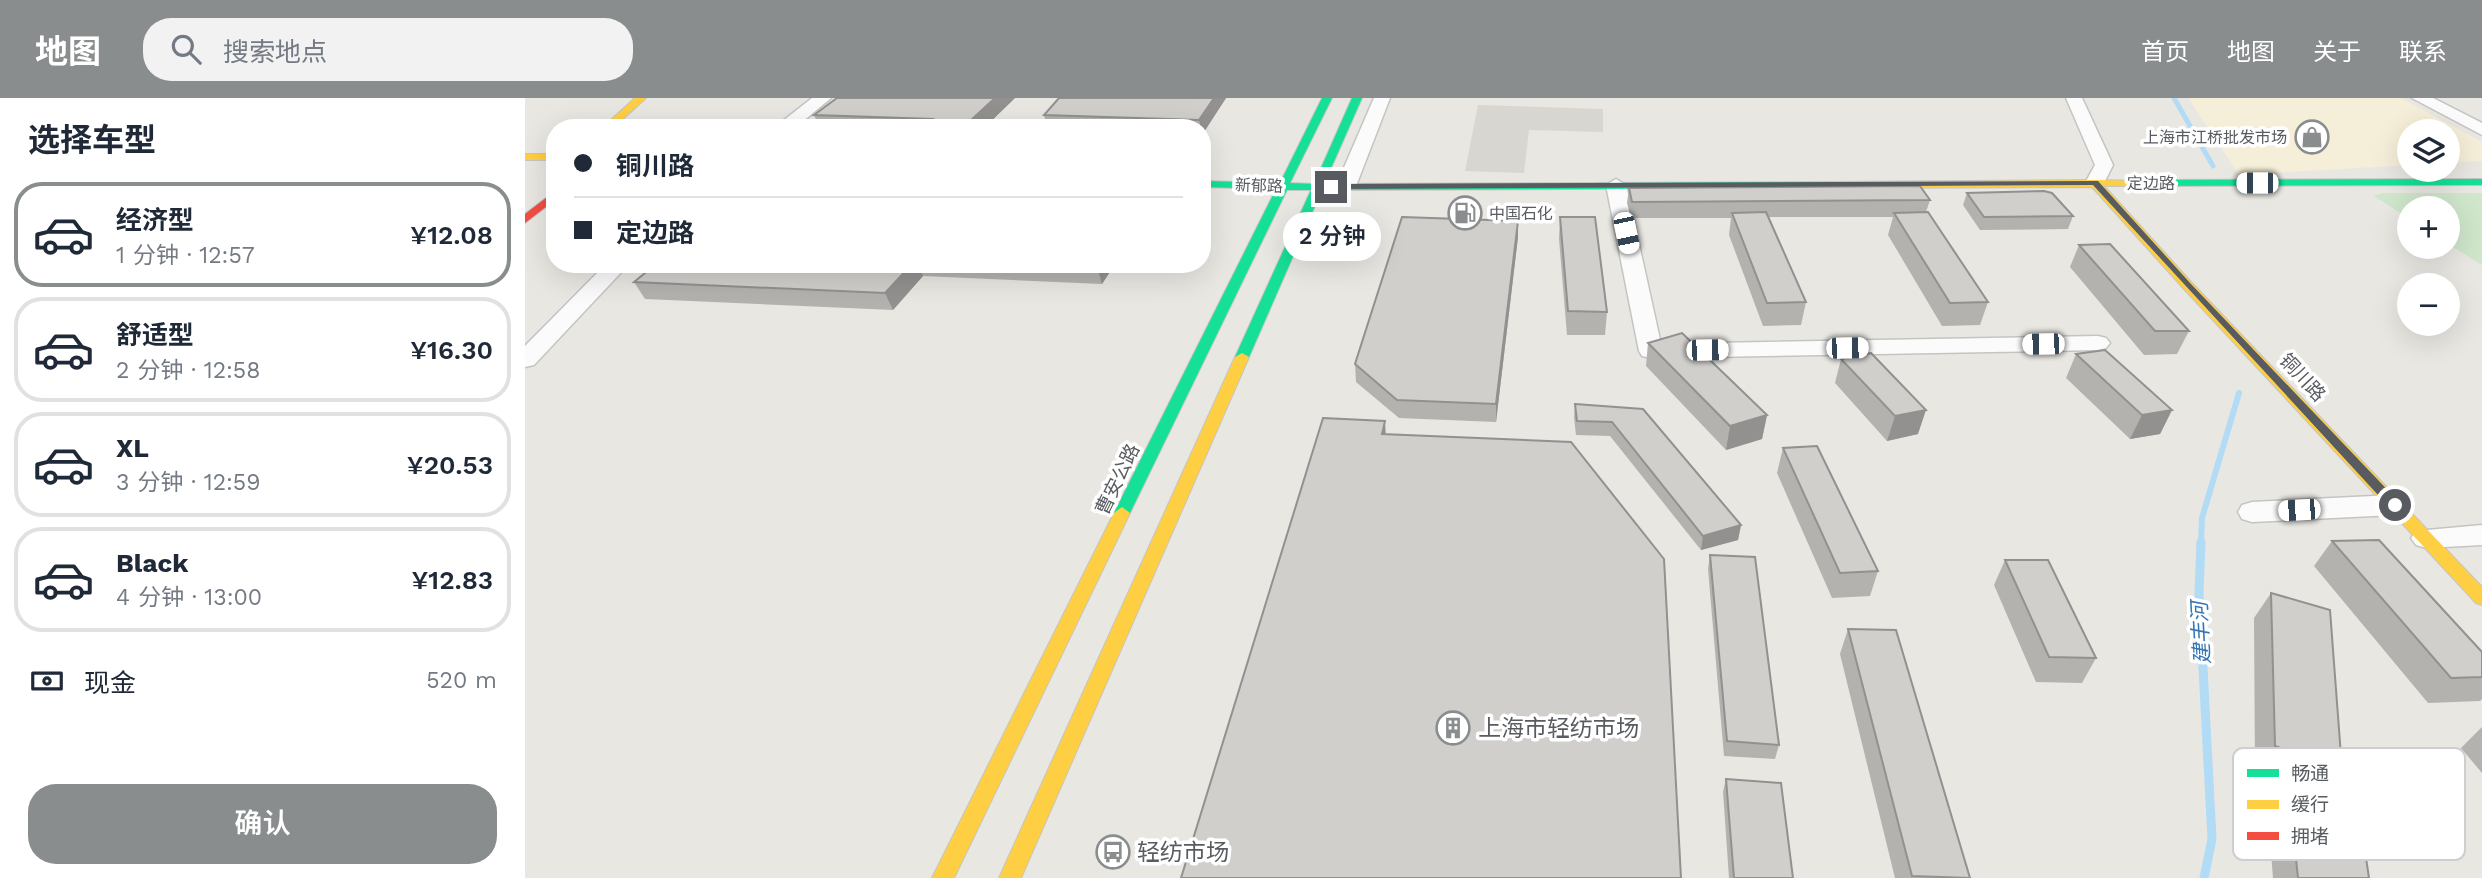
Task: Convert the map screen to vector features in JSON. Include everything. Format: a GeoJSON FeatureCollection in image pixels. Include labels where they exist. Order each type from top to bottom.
{"type":"FeatureCollection","features":[{"type":"Feature","properties":{"kind":"main road","name":"曹安公路"},"geometry":{"type":"LineString","coordinates":[[943,878],[1327,98]]}},
{"type":"Feature","properties":{"kind":"main road"},"geometry":{"type":"LineString","coordinates":[[1010,878],[1357,98]]}},
{"type":"Feature","properties":{"kind":"main road"},"geometry":{"type":"LineString","coordinates":[[621,119],[647,102]]}},
{"type":"Feature","properties":{"kind":"main road"},"geometry":{"type":"LineString","coordinates":[[635,119],[647,102]]}},
{"type":"Feature","properties":{"kind":"main road"},"geometry":{"type":"LineString","coordinates":[[525,157],[546,157]]}},
{"type":"Feature","properties":{"kind":"main road","name":"定边路"},"geometry":{"type":"LineString","coordinates":[[1316,187],[2482,182]]}},
{"type":"Feature","properties":{"kind":"main road","name":"铜川路"},"geometry":{"type":"LineString","coordinates":[[2095,183],[2188,286],[2482,598]]}},
{"type":"Feature","properties":{"kind":"main road","name":"新郁路"},"geometry":{"type":"LineString","coordinates":[[1211,184],[1316,187]]}},
{"type":"Feature","properties":{"kind":"main road"},"geometry":{"type":"LineString","coordinates":[[525,199],[546,190]]}},
{"type":"Feature","properties":{"kind":"main road"},"geometry":{"type":"LineString","coordinates":[[525,220],[546,193]]}},
{"type":"Feature","properties":{"kind":"street"},"geometry":{"type":"LineString","coordinates":[[795,119],[823,98]]}},
{"type":"Feature","properties":{"kind":"street"},"geometry":{"type":"LineString","coordinates":[[1346,187],[1381,98]]}},
{"type":"Feature","properties":{"kind":"street"},"geometry":{"type":"LineString","coordinates":[[2074,98],[2104,165],[2095,183]]}},
{"type":"Feature","properties":{"kind":"street"},"geometry":{"type":"LineString","coordinates":[[2420,98],[2482,130]]}},
{"type":"Feature","properties":{"kind":"street"},"geometry":{"type":"LineString","coordinates":[[1616,185],[1651,351],[2098,343]]}},
{"type":"Feature","properties":{"kind":"street"},"geometry":{"type":"LineString","coordinates":[[525,360],[609,273]]}},
{"type":"Feature","properties":{"kind":"street"},"geometry":{"type":"LineString","coordinates":[[2252,512],[2395,505]]}},
{"type":"Feature","properties":{"kind":"street"},"geometry":{"type":"LineString","coordinates":[[2426,538],[2482,536]]}},
{"type":"Feature","properties":{"kind":"shaded area","name":"上海市江桥批发市场"},"geometry":{"type":"Polygon","coordinates":[[[2188,98],[2401,98],[2440,119],[2397,119],[2397,166],[2239,175],[2188,98]]]}},
{"type":"Feature","properties":{"kind":"shaded area"},"geometry":{"type":"Polygon","coordinates":[[[1478,105],[1603,109],[1603,132],[1529,130],[1524,173],[1465,171],[1478,105]]]}},
{"type":"Feature","properties":{"kind":"shaded area","name":"上海市江桥批发市场"},"geometry":{"type":"Polygon","coordinates":[[[2460,130],[2482,142],[2482,161],[2460,162],[2460,130]]]}},
{"type":"Feature","properties":{"kind":"green space"},"geometry":{"type":"Polygon","coordinates":[[[2382,193],[2482,193],[2482,265],[2460,251],[2460,196],[2397,196],[2397,211],[2374,196],[2382,193]]]}},
{"type":"Feature","properties":{"kind":"building"},"geometry":{"type":"Polygon","coordinates":[[[837,98],[995,98],[972,119],[814,115],[837,98]]]}},
{"type":"Feature","properties":{"kind":"building"},"geometry":{"type":"Polygon","coordinates":[[[1059,98],[1214,98],[1200,119],[1044,115],[1059,98]]]}},
{"type":"Feature","properties":{"kind":"building"},"geometry":{"type":"Polygon","coordinates":[[[1920,186],[1930,200],[1632,202],[1629,188],[1920,186]]]}},
{"type":"Feature","properties":{"kind":"building"},"geometry":{"type":"Polygon","coordinates":[[[1967,193],[2052,193],[2073,216],[1984,217],[1967,193]]]}},
{"type":"Feature","properties":{"kind":"building"},"geometry":{"type":"Polygon","coordinates":[[[1766,212],[1806,302],[1767,303],[1732,213],[1766,212]]]}},
{"type":"Feature","properties":{"kind":"building"},"geometry":{"type":"Polygon","coordinates":[[[1928,212],[1988,302],[1950,303],[1894,213],[1928,212]]]}},
{"type":"Feature","properties":{"kind":"building"},"geometry":{"type":"Polygon","coordinates":[[[1402,217],[1518,221],[1496,404],[1397,400],[1355,364],[1402,217]]]}},
{"type":"Feature","properties":{"kind":"building"},"geometry":{"type":"Polygon","coordinates":[[[1560,217],[1595,217],[1607,312],[1568,311],[1560,217]]]}},
{"type":"Feature","properties":{"kind":"building"},"geometry":{"type":"Polygon","coordinates":[[[2110,244],[2189,331],[2155,331],[2079,245],[2110,244]]]}},
{"type":"Feature","properties":{"kind":"building"},"geometry":{"type":"Polygon","coordinates":[[[645,273],[904,273],[885,293],[634,282],[645,273]]]}},
{"type":"Feature","properties":{"kind":"building"},"geometry":{"type":"Polygon","coordinates":[[[1682,333],[1767,415],[1730,426],[1648,343],[1682,333]]]}},
{"type":"Feature","properties":{"kind":"building"},"geometry":{"type":"Polygon","coordinates":[[[2105,350],[2172,410],[2142,415],[2076,354],[2105,350]]]}},
{"type":"Feature","properties":{"kind":"building"},"geometry":{"type":"Polygon","coordinates":[[[1871,353],[1926,410],[1895,416],[1841,359],[1871,353]]]}},
{"type":"Feature","properties":{"kind":"building"},"geometry":{"type":"Polygon","coordinates":[[[1575,404],[1643,409],[1741,525],[1703,536],[1612,422],[1577,421],[1575,404]]]}},
{"type":"Feature","properties":{"kind":"building","name":"上海市轻纺市场"},"geometry":{"type":"Polygon","coordinates":[[[1323,418],[1385,421],[1382,434],[1571,442],[1664,559],[1681,878],[1181,878],[1323,418]]]}},
{"type":"Feature","properties":{"kind":"building"},"geometry":{"type":"Polygon","coordinates":[[[1817,446],[1878,571],[1840,573],[1783,448],[1817,446]]]}},
{"type":"Feature","properties":{"kind":"building"},"geometry":{"type":"Polygon","coordinates":[[[2379,540],[2482,652],[2482,677],[2451,678],[2332,541],[2379,540]]]}},
{"type":"Feature","properties":{"kind":"building"},"geometry":{"type":"Polygon","coordinates":[[[1710,555],[1755,557],[1779,745],[1727,741],[1710,555]]]}},
{"type":"Feature","properties":{"kind":"building"},"geometry":{"type":"Polygon","coordinates":[[[2005,560],[2048,560],[2096,658],[2049,657],[2005,560]]]}},
{"type":"Feature","properties":{"kind":"building"},"geometry":{"type":"Polygon","coordinates":[[[2271,593],[2330,610],[2340,748],[2275,746],[2271,593]]]}},
{"type":"Feature","properties":{"kind":"building"},"geometry":{"type":"Polygon","coordinates":[[[1848,629],[1896,630],[1970,878],[1912,876],[1848,629]]]}},
{"type":"Feature","properties":{"kind":"building"},"geometry":{"type":"Polygon","coordinates":[[[1726,779],[1781,783],[1793,878],[1734,878],[1726,779]]]}},
{"type":"Feature","properties":{"kind":"building"},"geometry":{"type":"Polygon","coordinates":[[[2296,860],[2366,860],[2369,878],[2298,878],[2296,860]]]}},
{"type":"Feature","properties":{"kind":"waterway","name":"建丰河"},"geometry":{"type":"LineString","coordinates":[[2174,98],[2213,166]]}},
{"type":"Feature","properties":{"kind":"waterway","name":"建丰河"},"geometry":{"type":"LineString","coordinates":[[2201,543],[2202,518],[2239,393]]}},
{"type":"Feature","properties":{"kind":"waterway","name":"建丰河"},"geometry":{"type":"LineString","coordinates":[[2201,542],[2199,592],[2212,839],[2204,878]]}},
{"type":"Feature","properties":{"kind":"traffic: fast"},"geometry":{"type":"LineString","coordinates":[[1122,513],[1327,98]]}},
{"type":"Feature","properties":{"kind":"traffic: fast"},"geometry":{"type":"LineString","coordinates":[[1242,357],[1357,98]]}},
{"type":"Feature","properties":{"kind":"traffic: fast"},"geometry":{"type":"LineString","coordinates":[[2139,183],[2482,182]]}},
{"type":"Feature","properties":{"kind":"traffic: fast"},"geometry":{"type":"LineString","coordinates":[[1211,184],[1316,187],[1831,185]]}},
{"type":"Feature","properties":{"kind":"traffic: slow"},"geometry":{"type":"LineString","coordinates":[[617,119],[641,98]]}},
{"type":"Feature","properties":{"kind":"traffic: slow"},"geometry":{"type":"LineString","coordinates":[[525,157],[546,157]]}},
{"type":"Feature","properties":{"kind":"traffic: slow"},"geometry":{"type":"LineString","coordinates":[[2095,183],[2188,286],[2482,598]]}},
{"type":"Feature","properties":{"kind":"traffic: slow"},"geometry":{"type":"LineString","coordinates":[[1831,185],[2139,183]]}},
{"type":"Feature","properties":{"kind":"traffic: slow"},"geometry":{"type":"LineString","coordinates":[[1010,878],[1242,357]]}},
{"type":"Feature","properties":{"kind":"traffic: slow"},"geometry":{"type":"LineString","coordinates":[[943,878],[1122,513]]}},
{"type":"Feature","properties":{"kind":"traffic: jam"},"geometry":{"type":"LineString","coordinates":[[525,220],[546,202]]}},
{"type":"Feature","properties":{"kind":"place","name":"上海市江桥批发市场"},"geometry":{"type":"Point","coordinates":[2312,137]}},
{"type":"Feature","properties":{"kind":"place","name":"中国石化"},"geometry":{"type":"Point","coordinates":[1465,213]}},
{"type":"Feature","properties":{"kind":"place","name":"上海市轻纺市场"},"geometry":{"type":"Point","coordinates":[1453,728]}},
{"type":"Feature","properties":{"kind":"place","name":"轻纺市场"},"geometry":{"type":"Point","coordinates":[1113,852]}},
{"type":"Feature","properties":{"kind":"route"},"geometry":{"type":"LineString","coordinates":[[1331,187],[2095,183],[2188,286],[2395,505]]}}]}
